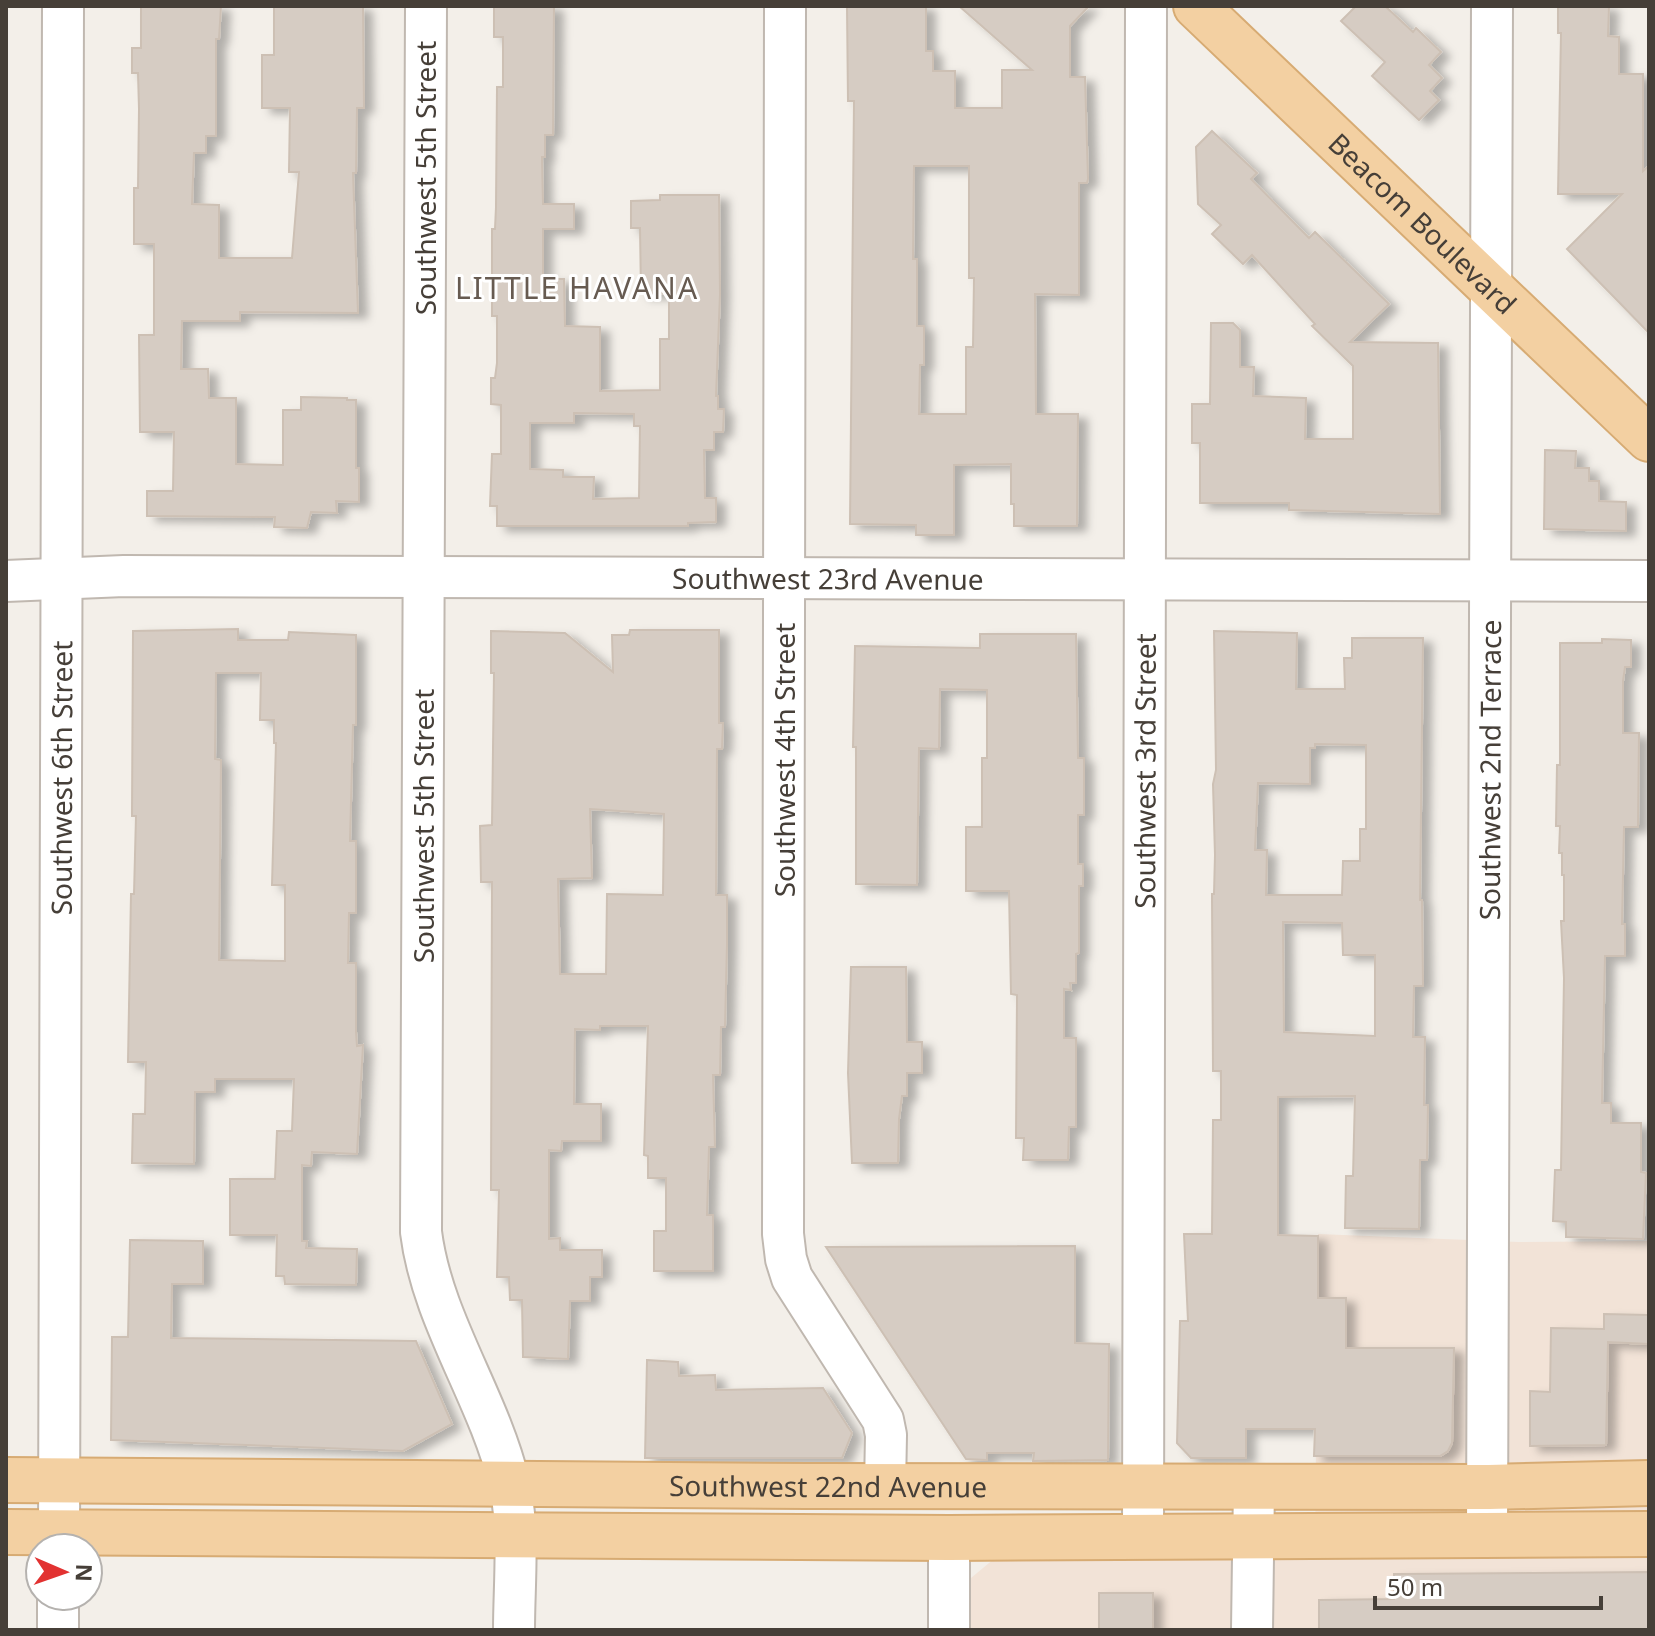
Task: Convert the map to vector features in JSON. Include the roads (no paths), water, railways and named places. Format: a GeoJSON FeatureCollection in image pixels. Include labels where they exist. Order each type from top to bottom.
{"type":"FeatureCollection","features":[{"type":"Feature","properties":{"kind":"main road","name":"Beacom Boulevard"},"geometry":{"type":"LineString","coordinates":[[1196,6],[1649,439]]}},
{"type":"Feature","properties":{"kind":"main road","name":"Southwest 22nd Avenue"},"geometry":{"type":"LineString","coordinates":[[6,1480],[885,1486],[1489,1487],[1649,1483]]}},
{"type":"Feature","properties":{"kind":"main road","name":"Southwest 22nd Avenue"},"geometry":{"type":"LineString","coordinates":[[104,1539],[515,1534],[949,1538],[1649,1534]]}},
{"type":"Feature","properties":{"kind":"street","name":"Southwest 6th Street"},"geometry":{"type":"LineString","coordinates":[[59,1532],[63,6]]}},
{"type":"Feature","properties":{"kind":"street","name":"Southwest 5th Street"},"geometry":{"type":"LineString","coordinates":[[426,6],[421,1232],[425,1261],[435,1290],[498,1445],[509,1484],[515,1534],[514,1630]]}},
{"type":"Feature","properties":{"kind":"street","name":"Southwest 4th Street"},"geometry":{"type":"LineString","coordinates":[[785,6],[783,1234],[792,1278],[883,1420],[886,1435],[885,1486]]}},
{"type":"Feature","properties":{"kind":"street","name":"Southwest 3rd Street"},"geometry":{"type":"LineString","coordinates":[[1143,1537],[1146,6]]}},
{"type":"Feature","properties":{"kind":"street","name":"Southwest 2nd Terrace"},"geometry":{"type":"LineString","coordinates":[[1487,1536],[1492,6]]}},
{"type":"Feature","properties":{"kind":"street","name":"Southwest 23rd Avenue"},"geometry":{"type":"LineString","coordinates":[[6,581],[124,576],[1649,581]]}},
{"type":"Feature","properties":{"kind":"street"},"geometry":{"type":"LineString","coordinates":[[1252,1630],[1254,1485]]}},
{"type":"Feature","properties":{"kind":"street"},"geometry":{"type":"LineString","coordinates":[[949,1538],[949,1630]]}},
{"type":"Feature","properties":{"kind":"district","name":"LITTLE HAVANA"},"geometry":{"type":"Point","coordinates":[577,287]}}]}
